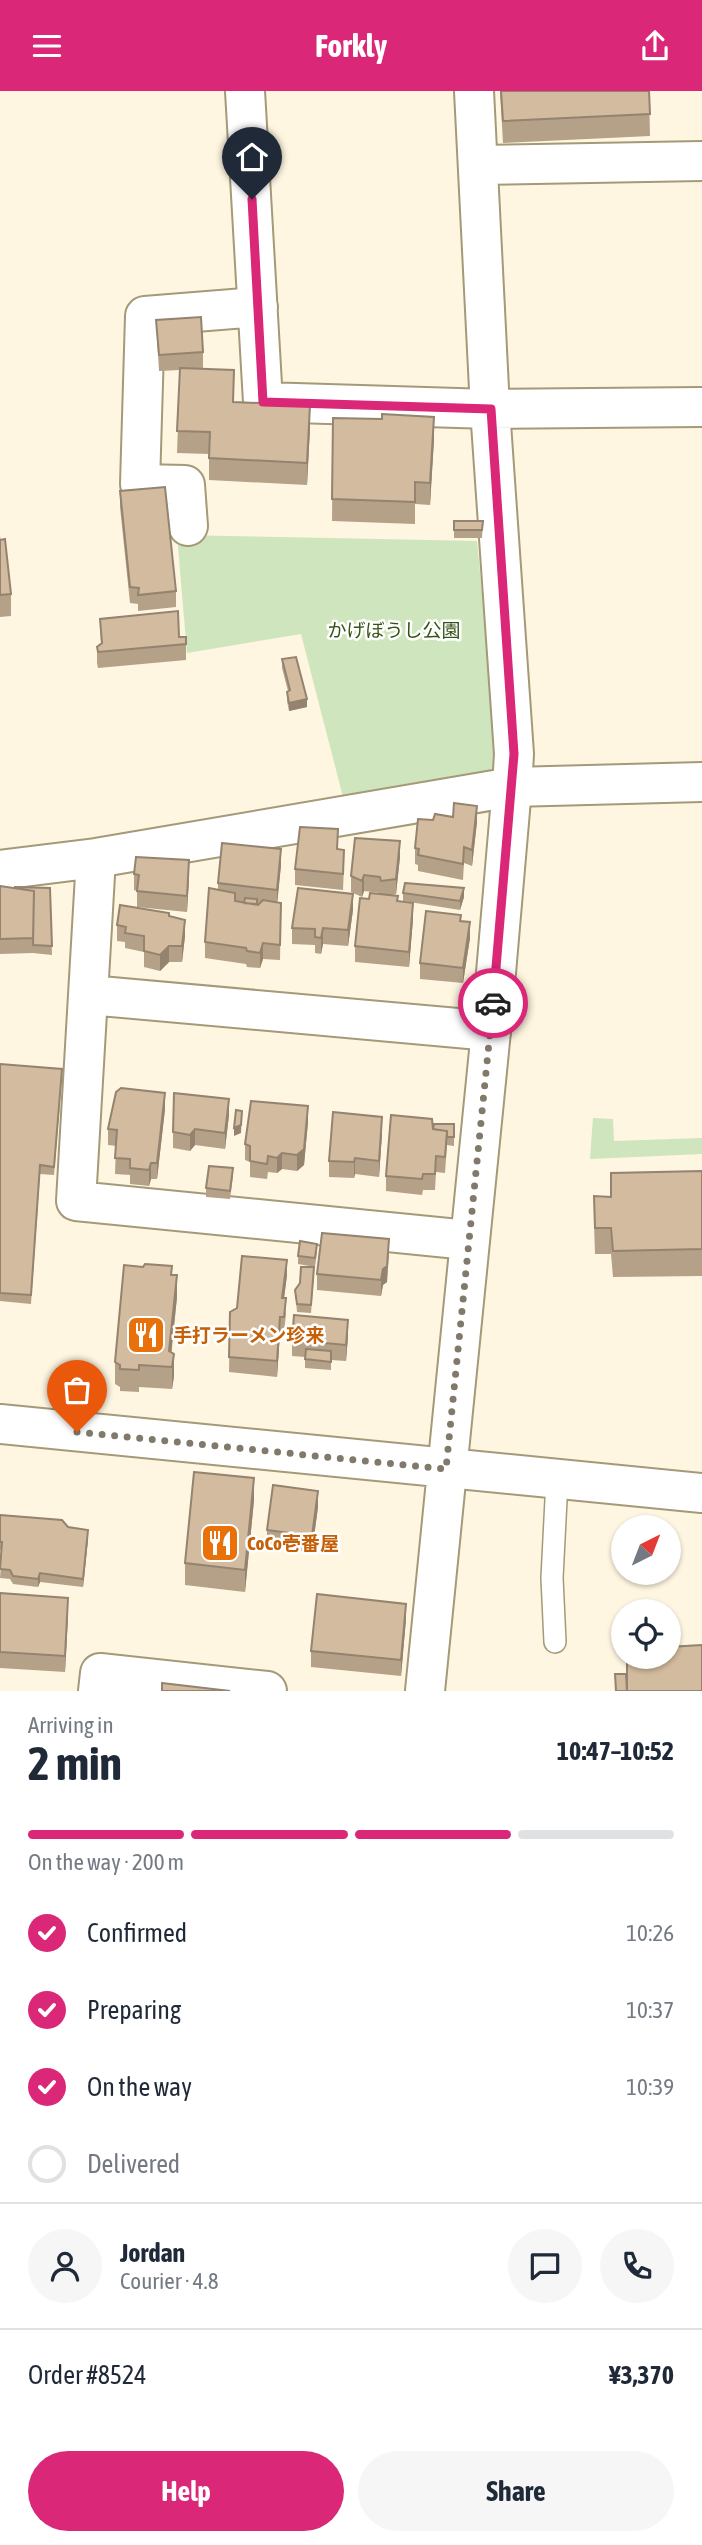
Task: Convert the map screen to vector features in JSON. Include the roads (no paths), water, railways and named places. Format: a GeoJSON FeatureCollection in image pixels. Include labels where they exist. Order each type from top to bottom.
{"type":"FeatureCollection","features":[{"type":"Feature","properties":{"kind":"street"},"geometry":{"type":"LineString","coordinates":[[245,91],[263,402],[491,409],[702,407]]}},
{"type":"Feature","properties":{"kind":"street"},"geometry":{"type":"LineString","coordinates":[[425,1691],[491,1031],[514,754],[491,409],[474,91]]}},
{"type":"Feature","properties":{"kind":"street"},"geometry":{"type":"LineString","coordinates":[[478,165],[702,161]]}},
{"type":"Feature","properties":{"kind":"street"},"geometry":{"type":"LineString","coordinates":[[188,526],[185,485],[140,484],[145,316],[258,307]]}},
{"type":"Feature","properties":{"kind":"street"},"geometry":{"type":"LineString","coordinates":[[0,870],[96,857],[512,787],[702,782]]}},
{"type":"Feature","properties":{"kind":"street"},"geometry":{"type":"LineString","coordinates":[[96,857],[76,1201],[468,1240]]}},
{"type":"Feature","properties":{"kind":"street"},"geometry":{"type":"LineString","coordinates":[[89,995],[491,1031]]}},
{"type":"Feature","properties":{"kind":"street"},"geometry":{"type":"LineString","coordinates":[[0,1424],[702,1493]]}},
{"type":"Feature","properties":{"kind":"street"},"geometry":{"type":"LineString","coordinates":[[98,1691],[100,1673],[267,1691]]}},
{"type":"Feature","properties":{"kind":"lane"},"geometry":{"type":"LineString","coordinates":[[555,1642],[552,1578],[557,1480]]}},
{"type":"Feature","properties":{"kind":"place","name":"手打ラーメン珍来"},"geometry":{"type":"Point","coordinates":[146,1335]}},
{"type":"Feature","properties":{"kind":"place","name":"CoCo壱番屋"},"geometry":{"type":"Point","coordinates":[220,1543]}},
{"type":"Feature","properties":{"kind":"park label","name":"かげぼうし公園"},"geometry":{"type":"Point","coordinates":[394,630]}}]}
